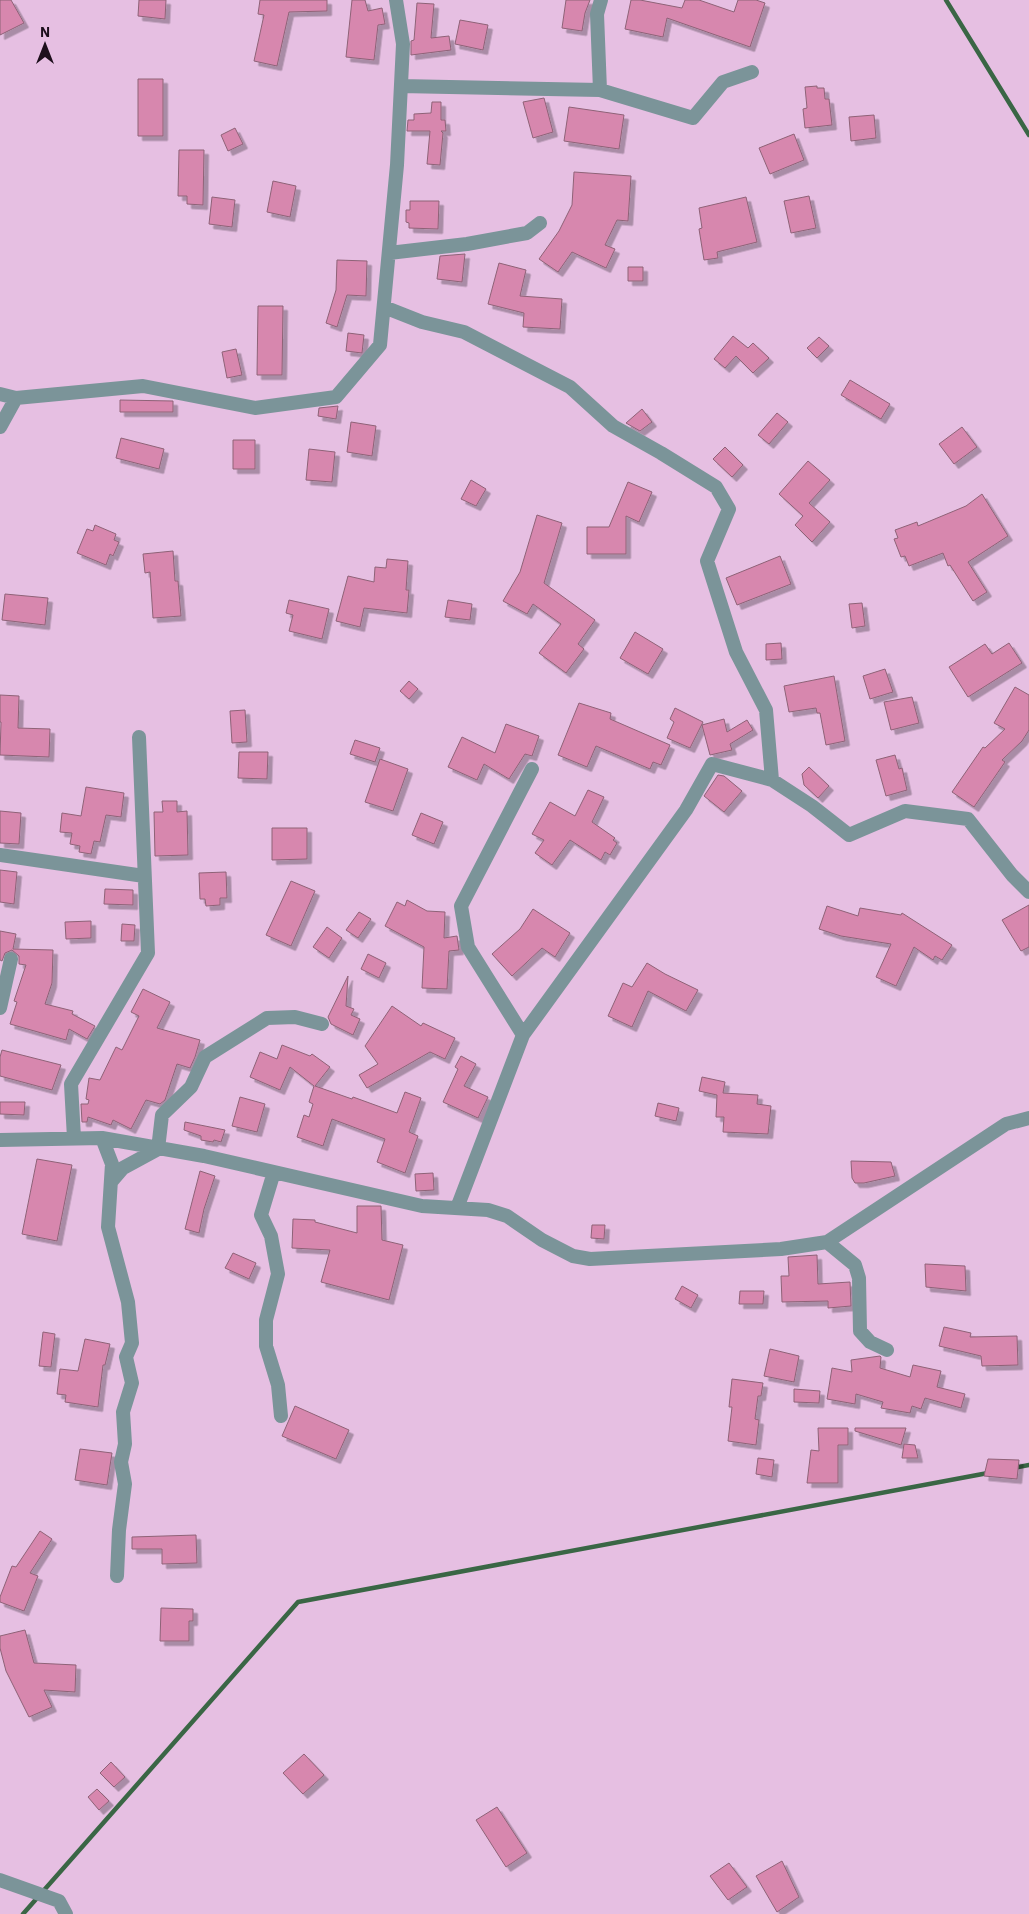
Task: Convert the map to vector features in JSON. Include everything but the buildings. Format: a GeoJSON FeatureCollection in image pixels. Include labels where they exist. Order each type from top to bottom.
{"type":"FeatureCollection","features":[{"type":"Feature","properties":{"kind":"street"},"geometry":{"type":"LineString","coordinates":[[0,394],[16,398],[143,386],[255,408],[336,397],[380,345],[397,166],[403,44],[396,0]]}},
{"type":"Feature","properties":{"kind":"street"},"geometry":{"type":"LineString","coordinates":[[600,90],[597,14],[601,0]]}},
{"type":"Feature","properties":{"kind":"street"},"geometry":{"type":"LineString","coordinates":[[401,86],[600,90],[693,118],[723,82],[752,72]]}},
{"type":"Feature","properties":{"kind":"street"},"geometry":{"type":"LineString","coordinates":[[389,252],[468,244],[527,233],[540,223]]}},
{"type":"Feature","properties":{"kind":"street"},"geometry":{"type":"LineString","coordinates":[[384,307],[422,322],[464,332],[570,388],[613,426],[716,487],[729,509],[708,560],[736,652],[766,710],[772,780]]}},
{"type":"Feature","properties":{"kind":"street"},"geometry":{"type":"LineString","coordinates":[[0,427],[16,398]]}},
{"type":"Feature","properties":{"kind":"street"},"geometry":{"type":"LineString","coordinates":[[74,1138],[71,1084],[148,953],[139,737]]}},
{"type":"Feature","properties":{"kind":"street"},"geometry":{"type":"LineString","coordinates":[[457,1208],[523,1035],[686,810],[712,764],[772,780],[812,806],[849,836],[905,811],[968,819],[1012,875],[1029,892]]}},
{"type":"Feature","properties":{"kind":"street"},"geometry":{"type":"LineString","coordinates":[[523,1035],[468,947],[461,906],[532,769]]}},
{"type":"Feature","properties":{"kind":"street"},"geometry":{"type":"LineString","coordinates":[[0,856],[144,876]]}},
{"type":"Feature","properties":{"kind":"street"},"geometry":{"type":"LineString","coordinates":[[0,1008],[11,959]]}},
{"type":"Feature","properties":{"kind":"street"},"geometry":{"type":"LineString","coordinates":[[158,1149],[162,1115],[191,1087],[206,1057],[267,1018],[296,1017],[322,1024]]}},
{"type":"Feature","properties":{"kind":"street"},"geometry":{"type":"LineString","coordinates":[[0,1140],[102,1138],[204,1156],[422,1206],[488,1210],[506,1216],[542,1240],[573,1256],[590,1259],[781,1249],[826,1242],[1006,1124],[1029,1118]]}},
{"type":"Feature","properties":{"kind":"street"},"geometry":{"type":"LineString","coordinates":[[102,1138],[112,1164],[108,1227],[116,1264],[128,1302],[132,1343],[126,1357],[132,1383],[123,1412],[125,1444],[121,1462],[125,1484],[119,1530],[117,1576]]}},
{"type":"Feature","properties":{"kind":"street"},"geometry":{"type":"LineString","coordinates":[[111,1182],[123,1168],[158,1149]]}},
{"type":"Feature","properties":{"kind":"street"},"geometry":{"type":"LineString","coordinates":[[274,1172],[261,1215],[271,1236],[278,1274],[266,1320],[266,1346],[278,1385],[281,1416]]}},
{"type":"Feature","properties":{"kind":"street"},"geometry":{"type":"LineString","coordinates":[[826,1242],[855,1264],[859,1278],[860,1331],[870,1342],[887,1350]]}},
{"type":"Feature","properties":{"kind":"street"},"geometry":{"type":"LineString","coordinates":[[0,1880],[59,1901],[66,1914]]}},
{"type":"Feature","properties":{"kind":"waterway"},"geometry":{"type":"LineString","coordinates":[[946,0],[1029,135]]}},
{"type":"Feature","properties":{"kind":"waterway"},"geometry":{"type":"LineString","coordinates":[[1013,1468],[1029,1465]]}},
{"type":"Feature","properties":{"kind":"waterway"},"geometry":{"type":"LineString","coordinates":[[23,1914],[298,1602],[988,1473]]}}]}
